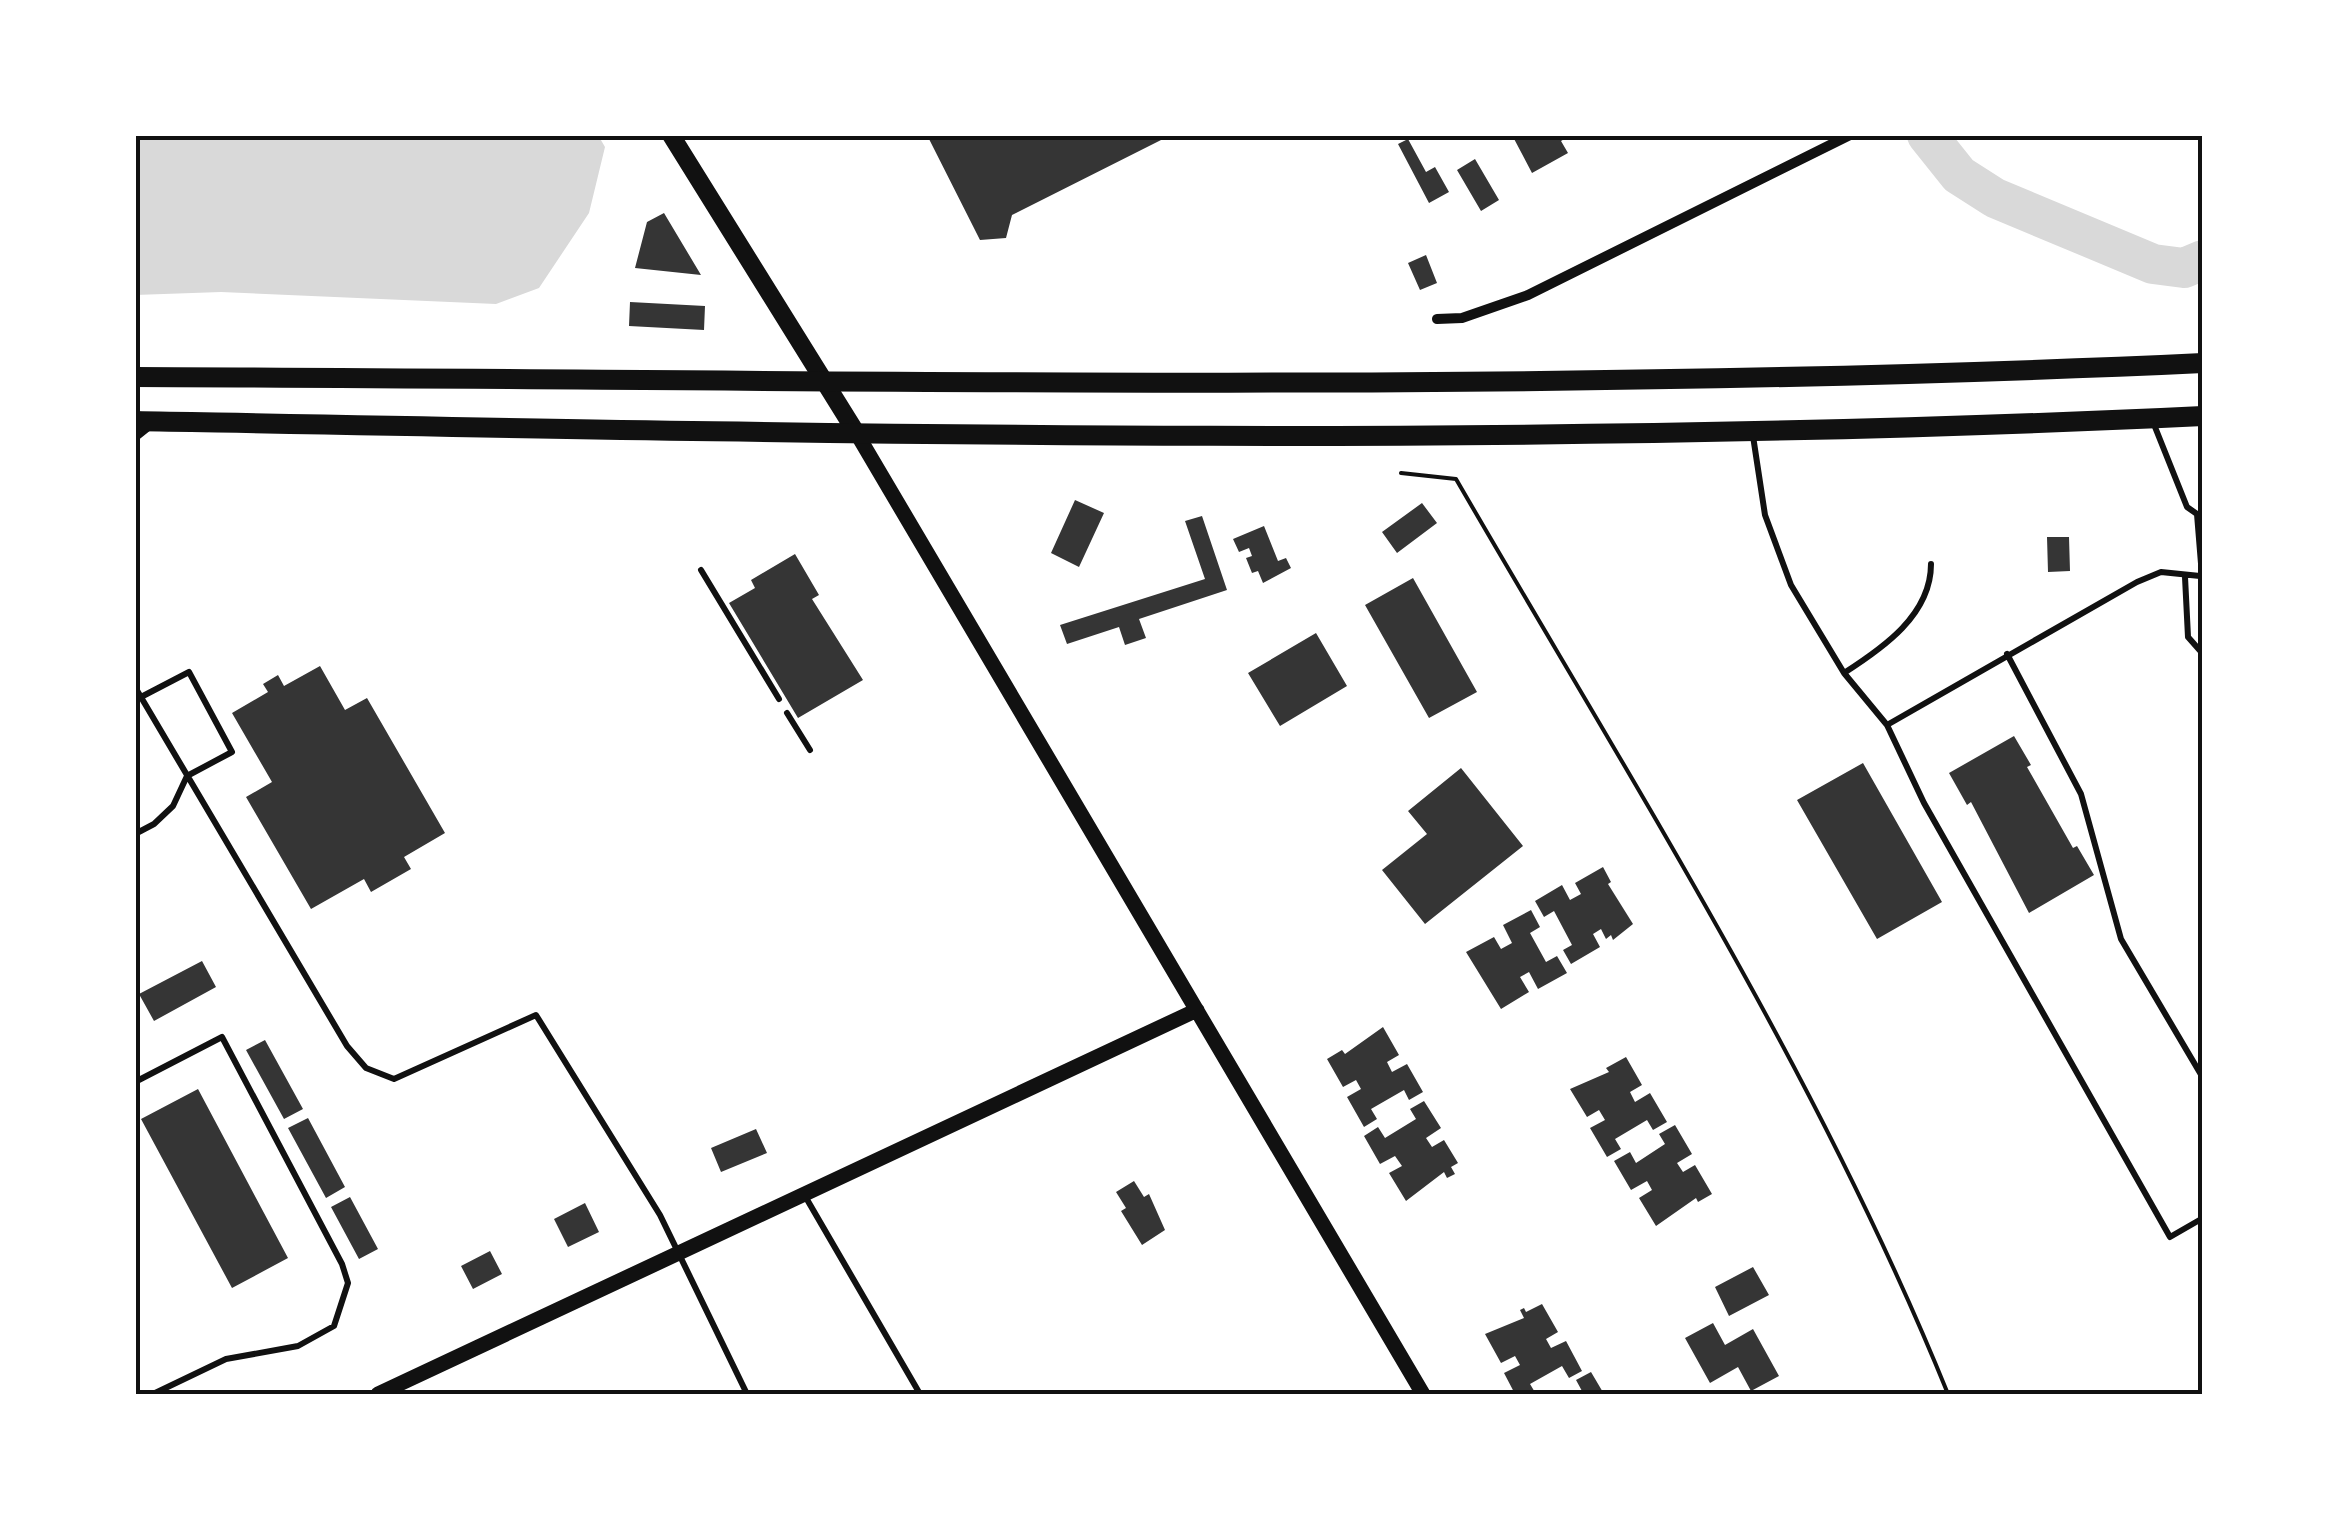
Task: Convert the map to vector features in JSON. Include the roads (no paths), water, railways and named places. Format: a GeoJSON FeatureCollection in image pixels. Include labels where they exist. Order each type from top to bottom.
{"type":"FeatureCollection","features":[{"type":"Feature","properties":{"kind":"highway"},"geometry":{"type":"LineString","coordinates":[[135,377],[826,384],[1718,379],[2203,363]]}},
{"type":"Feature","properties":{"kind":"highway"},"geometry":{"type":"LineString","coordinates":[[135,421],[857,434],[1427,435],[2203,416]]}},
{"type":"Feature","properties":{"kind":"main road"},"geometry":{"type":"LineString","coordinates":[[671,135],[857,434]]}},
{"type":"Feature","properties":{"kind":"street"},"geometry":{"type":"LineString","coordinates":[[1436,319],[1491,311],[1528,295],[1850,135]]}},
{"type":"Feature","properties":{"kind":"street"},"geometry":{"type":"LineString","coordinates":[[857,434],[1424,1394]]}},
{"type":"Feature","properties":{"kind":"street"},"geometry":{"type":"LineString","coordinates":[[378,1394],[1197,1010]]}},
{"type":"Feature","properties":{"kind":"lane"},"geometry":{"type":"LineString","coordinates":[[1888,725],[2136,582],[2161,572],[2202,576],[2200,513],[2187,507],[2151,418]]}},
{"type":"Feature","properties":{"kind":"lane"},"geometry":{"type":"LineString","coordinates":[[135,439],[158,421]]}},
{"type":"Feature","properties":{"kind":"lane"},"geometry":{"type":"LineString","coordinates":[[1752,430],[1765,515],[1791,586],[1844,673],[1888,725],[1924,803],[2170,1236],[2203,1218]]}},
{"type":"Feature","properties":{"kind":"lane"},"geometry":{"type":"LineString","coordinates":[[1844,673],[1890,644],[1922,601],[1931,564]]}},
{"type":"Feature","properties":{"kind":"lane"},"geometry":{"type":"LineString","coordinates":[[701,570],[779,699]]}},
{"type":"Feature","properties":{"kind":"lane"},"geometry":{"type":"LineString","coordinates":[[2185,576],[2188,637],[2203,654]]}},
{"type":"Feature","properties":{"kind":"lane"},"geometry":{"type":"LineString","coordinates":[[2008,654],[2081,794],[2121,939],[2203,1078]]}},
{"type":"Feature","properties":{"kind":"lane"},"geometry":{"type":"LineString","coordinates":[[135,834],[154,824],[173,806],[188,776],[232,752],[189,672],[141,697]]}},
{"type":"Feature","properties":{"kind":"lane"},"geometry":{"type":"LineString","coordinates":[[135,687],[339,1033],[366,1068],[394,1079],[536,1015],[660,1215],[747,1394]]}},
{"type":"Feature","properties":{"kind":"lane"},"geometry":{"type":"LineString","coordinates":[[787,713],[810,750]]}},
{"type":"Feature","properties":{"kind":"lane"},"geometry":{"type":"LineString","coordinates":[[135,1082],[222,1037],[342,1264],[348,1283],[334,1326],[298,1346],[226,1359],[154,1394]]}},
{"type":"Feature","properties":{"kind":"lane"},"geometry":{"type":"LineString","coordinates":[[804,1196],[920,1394]]}},
{"type":"Feature","properties":{"kind":"waterway"},"geometry":{"type":"LineString","coordinates":[[1927,135],[1959,175],[1995,198],[2153,264],[2184,268],[2203,260]]}}]}
